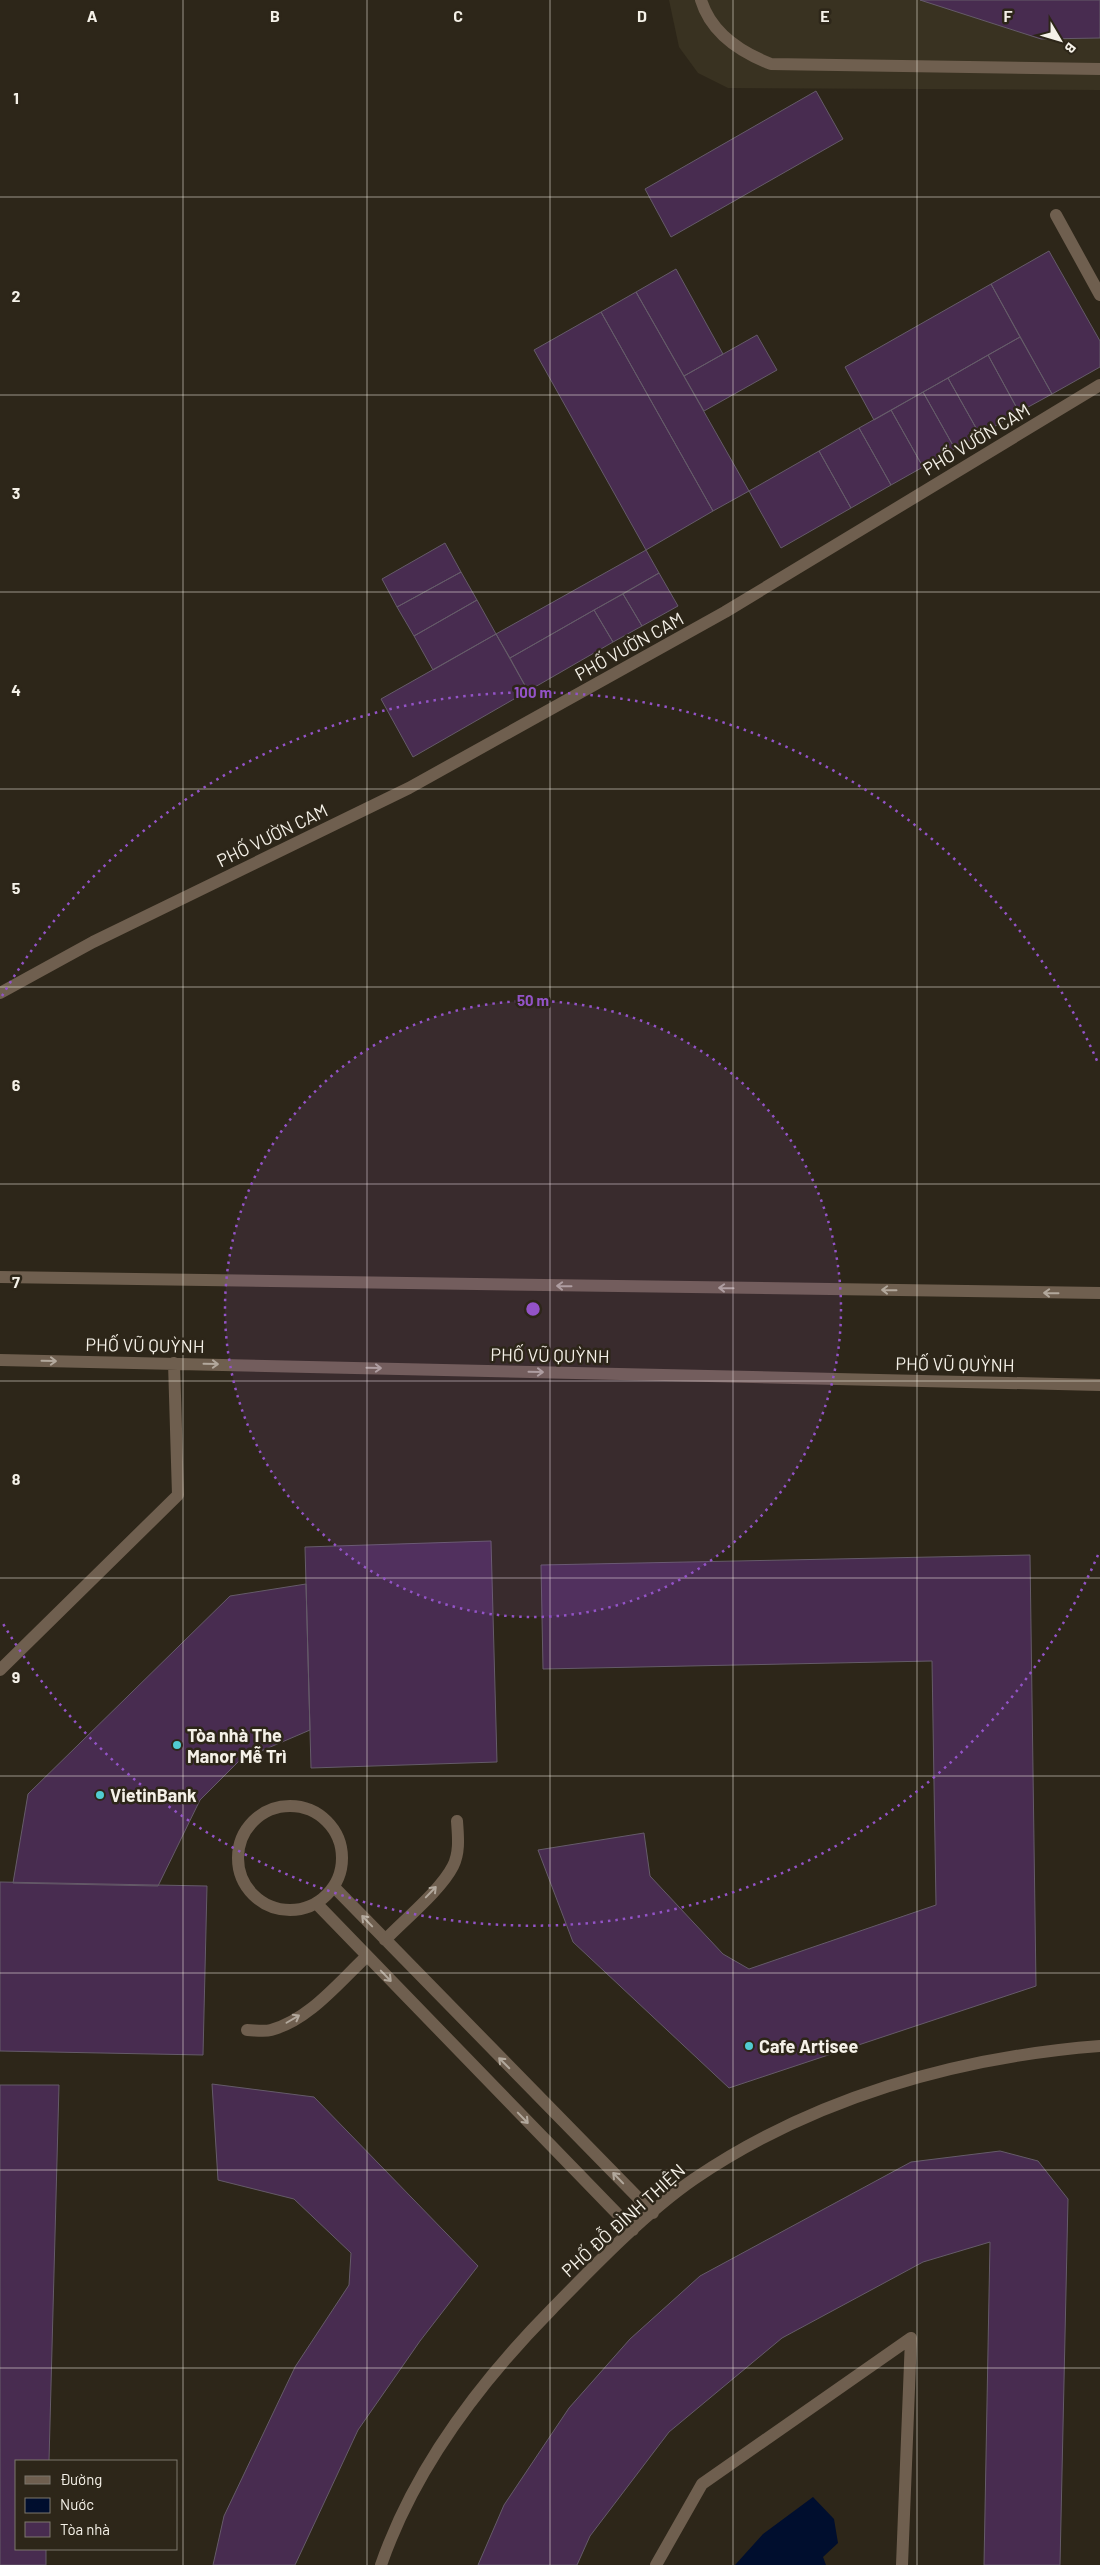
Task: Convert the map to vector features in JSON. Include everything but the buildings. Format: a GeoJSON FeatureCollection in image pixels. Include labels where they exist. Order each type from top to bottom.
{"type":"FeatureCollection","features":[{"type":"Feature","properties":{"kind":"street"},"geometry":{"type":"LineString","coordinates":[[701,0],[705,13],[719,32],[750,56],[771,64],[1100,69]]}},
{"type":"Feature","properties":{"kind":"street"},"geometry":{"type":"LineString","coordinates":[[1056,215],[1100,295]]}},
{"type":"Feature","properties":{"kind":"street","name":"PHỐ VƯỜN CAM"},"geometry":{"type":"LineString","coordinates":[[0,993],[93,942],[417,783],[725,612],[1100,385]]}},
{"type":"Feature","properties":{"kind":"street"},"geometry":{"type":"LineString","coordinates":[[0,1277],[1100,1293]]}},
{"type":"Feature","properties":{"kind":"street","name":"PHỐ VŨ QUỲNH"},"geometry":{"type":"LineString","coordinates":[[0,1360],[1100,1385]]}},
{"type":"Feature","properties":{"kind":"street"},"geometry":{"type":"LineString","coordinates":[[0,1670],[178,1495],[174,1363]]}},
{"type":"Feature","properties":{"kind":"street"},"geometry":{"type":"LineString","coordinates":[[282,1806],[300,1806],[316,1813],[329,1823],[338,1838],[342,1854],[340,1870],[334,1887],[316,1903],[291,1911],[274,1908],[258,1900],[246,1888],[239,1872],[237,1854],[242,1837],[252,1822],[265,1812],[282,1806]]}},
{"type":"Feature","properties":{"kind":"street"},"geometry":{"type":"LineString","coordinates":[[385,1940],[440,1883],[453,1866],[458,1850],[457,1820]]}},
{"type":"Feature","properties":{"kind":"street"},"geometry":{"type":"LineString","coordinates":[[334,1887],[653,2213]]}},
{"type":"Feature","properties":{"kind":"street"},"geometry":{"type":"LineString","coordinates":[[316,1903],[633,2230]]}},
{"type":"Feature","properties":{"kind":"street"},"geometry":{"type":"LineString","coordinates":[[247,2030],[269,2030],[292,2021],[312,2007],[367,1956]]}},
{"type":"Feature","properties":{"kind":"street","name":"PHỐ ĐỖ ĐÌNH THIỆN"},"geometry":{"type":"LineString","coordinates":[[380,2565],[409,2502],[436,2452],[476,2393],[521,2340],[633,2230],[692,2180],[747,2147],[832,2105],[970,2064],[1037,2053],[1100,2046]]}},
{"type":"Feature","properties":{"kind":"street"},"geometry":{"type":"LineString","coordinates":[[656,2565],[702,2484],[911,2338],[902,2565]]}},
{"type":"Feature","properties":{"kind":"shaded area"},"geometry":{"type":"Polygon","coordinates":[[[669,0],[1100,0],[1100,90],[728,88],[698,73],[679,47],[669,0]]]}},
{"type":"Feature","properties":{"kind":"water"},"geometry":{"type":"Polygon","coordinates":[[[813,2497],[834,2519],[838,2543],[823,2557],[826,2565],[735,2565],[763,2534],[813,2497]]]}},
{"type":"Feature","properties":{"kind":"place","name":"Tòa nhà The Manor Mễ Trì"},"geometry":{"type":"Point","coordinates":[177,1745]}},
{"type":"Feature","properties":{"kind":"place","name":"VietinBank"},"geometry":{"type":"Point","coordinates":[100,1795]}},
{"type":"Feature","properties":{"kind":"place","name":"Cafe Artisee"},"geometry":{"type":"Point","coordinates":[749,2046]}}]}
